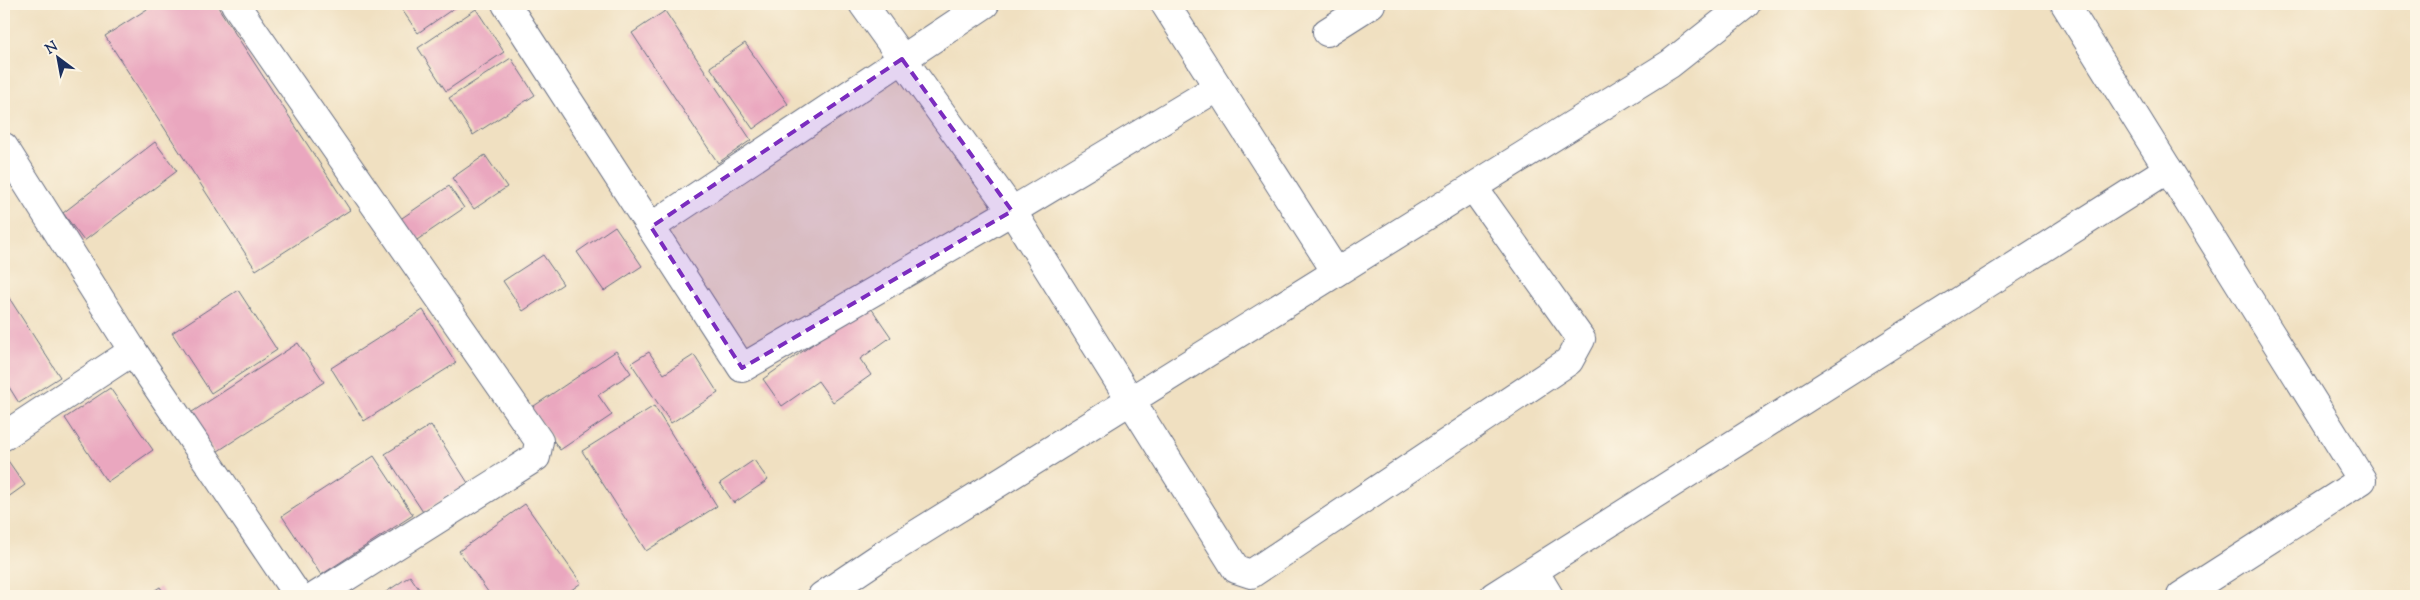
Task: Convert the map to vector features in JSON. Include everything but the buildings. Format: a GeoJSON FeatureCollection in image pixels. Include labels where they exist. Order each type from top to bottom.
{"type":"FeatureCollection","features":[{"type":"Feature","properties":{"kind":"street"},"geometry":{"type":"LineString","coordinates":[[235,4],[539,441],[536,458],[316,596]]}},
{"type":"Feature","properties":{"kind":"street"},"geometry":{"type":"LineString","coordinates":[[506,4],[742,368],[1012,211],[1218,87]]}},
{"type":"Feature","properties":{"kind":"street"},"geometry":{"type":"LineString","coordinates":[[863,4],[1012,211],[1236,569],[1251,574],[1569,361],[1581,339],[1473,186]]}},
{"type":"Feature","properties":{"kind":"street"},"geometry":{"type":"LineString","coordinates":[[651,227],[985,4]]}},
{"type":"Feature","properties":{"kind":"street"},"geometry":{"type":"LineString","coordinates":[[1165,4],[1336,272]]}},
{"type":"Feature","properties":{"kind":"street"},"geometry":{"type":"LineString","coordinates":[[1327,32],[1371,4]]}},
{"type":"Feature","properties":{"kind":"street"},"geometry":{"type":"LineString","coordinates":[[822,596],[883,555],[1670,64],[1746,4]]}},
{"type":"Feature","properties":{"kind":"street"},"geometry":{"type":"LineString","coordinates":[[2065,4],[2362,480],[2181,596]]}},
{"type":"Feature","properties":{"kind":"street"},"geometry":{"type":"LineString","coordinates":[[4,147],[133,351],[298,596]]}},
{"type":"Feature","properties":{"kind":"street"},"geometry":{"type":"LineString","coordinates":[[1494,596],[2168,169]]}},
{"type":"Feature","properties":{"kind":"street"},"geometry":{"type":"LineString","coordinates":[[4,436],[133,351]]}},
{"type":"Feature","properties":{"kind":"street"},"geometry":{"type":"LineString","coordinates":[[1534,571],[1549,596]]}},
{"type":"Feature","properties":{"kind":"highlighted area"},"geometry":{"type":"Polygon","coordinates":[[[902,59],[1012,211],[742,368],[651,227],[902,59]]]}}]}
